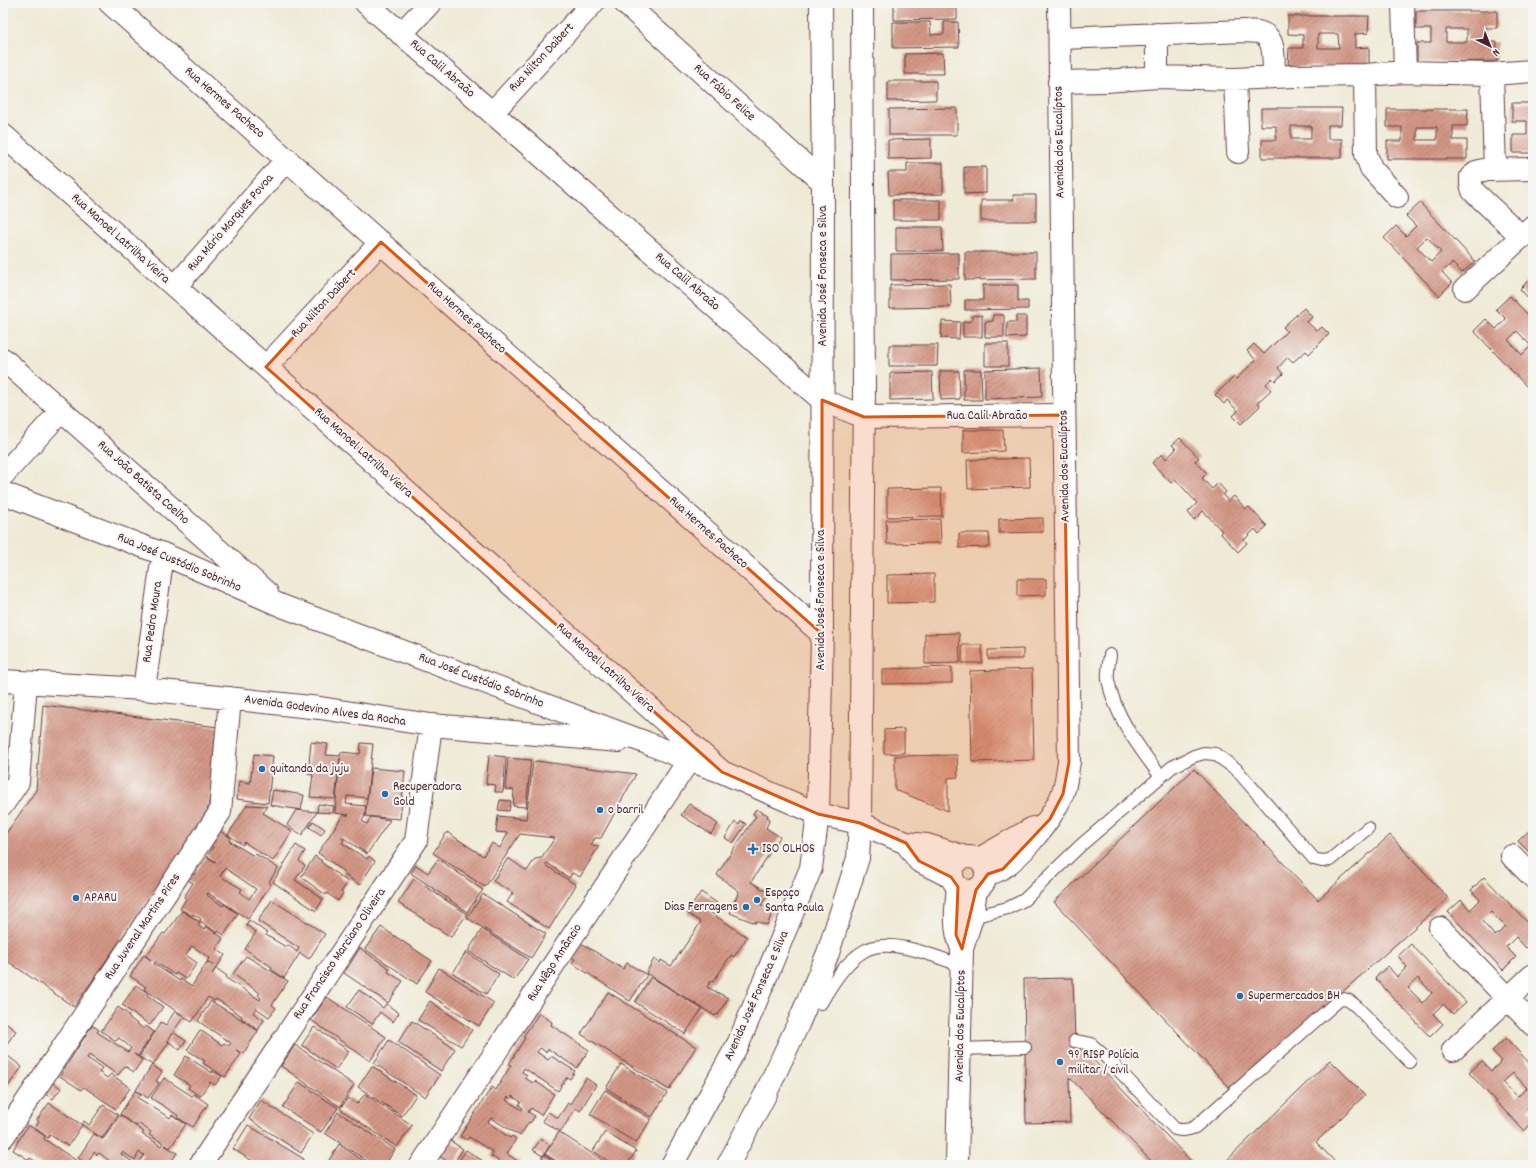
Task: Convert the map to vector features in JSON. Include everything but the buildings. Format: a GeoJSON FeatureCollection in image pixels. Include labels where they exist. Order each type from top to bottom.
{"type":"FeatureCollection","features":[{"type":"Feature","properties":{"kind":"street","name":"Rua Hermes Pacheco"},"geometry":{"type":"LineString","coordinates":[[110,3],[822,634]]}},
{"type":"Feature","properties":{"kind":"street","name":"Rua Calil Abraão"},"geometry":{"type":"LineString","coordinates":[[366,3],[822,400],[864,417],[1064,415]]}},
{"type":"Feature","properties":{"kind":"street"},"geometry":{"type":"LineString","coordinates":[[401,34],[430,3]]}},
{"type":"Feature","properties":{"kind":"street","name":"Rua Nilton Daibert"},"geometry":{"type":"LineString","coordinates":[[492,113],[593,3]]}},
{"type":"Feature","properties":{"kind":"street","name":"Rua Fábio Felice"},"geometry":{"type":"LineString","coordinates":[[625,3],[823,182]]}},
{"type":"Feature","properties":{"kind":"street","name":"Avenida José Fonseca e Silva"},"geometry":{"type":"LineString","coordinates":[[672,1165],[739,1042],[796,906],[811,868],[818,814],[822,634],[823,182],[821,3]]}},
{"type":"Feature","properties":{"kind":"street"},"geometry":{"type":"LineString","coordinates":[[728,1165],[765,1095],[799,1022],[828,953],[858,858],[860,824],[864,417],[862,3]]}},
{"type":"Feature","properties":{"kind":"street","name":"Avenida dos Eucalíptos"},"geometry":{"type":"LineString","coordinates":[[957,1165],[962,957],[972,917],[969,877],[993,874],[1002,869],[1029,844],[1050,818],[1063,794],[1069,762],[1059,3]]}},
{"type":"Feature","properties":{"kind":"street"},"geometry":{"type":"LineString","coordinates":[[1403,3],[1405,72]]}},
{"type":"Feature","properties":{"kind":"street"},"geometry":{"type":"LineString","coordinates":[[1060,38],[1245,31],[1262,33],[1269,37],[1272,45],[1274,77]]}},
{"type":"Feature","properties":{"kind":"street"},"geometry":{"type":"LineString","coordinates":[[1157,34],[1157,77]]}},
{"type":"Feature","properties":{"kind":"street"},"geometry":{"type":"LineString","coordinates":[[1059,82],[1106,81],[1157,77],[1235,79],[1365,75],[1405,72],[1492,74],[1533,70]]}},
{"type":"Feature","properties":{"kind":"street"},"geometry":{"type":"LineString","coordinates":[[1492,74],[1496,170]]}},
{"type":"Feature","properties":{"kind":"street"},"geometry":{"type":"LineString","coordinates":[[1365,75],[1366,154],[1371,168],[1397,197]]}},
{"type":"Feature","properties":{"kind":"street"},"geometry":{"type":"LineString","coordinates":[[1235,79],[1238,152]]}},
{"type":"Feature","properties":{"kind":"street","name":"Rua Manoel Latrilha Vieira"},"geometry":{"type":"LineString","coordinates":[[3,135],[722,772]]}},
{"type":"Feature","properties":{"kind":"street","name":"Rua Mário Marques Povoa"},"geometry":{"type":"LineString","coordinates":[[175,287],[287,159]]}},
{"type":"Feature","properties":{"kind":"street"},"geometry":{"type":"LineString","coordinates":[[1465,289],[1528,232],[1473,191],[1471,177],[1476,172],[1483,170],[1533,169]]}},
{"type":"Feature","properties":{"kind":"street","name":"Rua Nilton Daibert"},"geometry":{"type":"LineString","coordinates":[[266,367],[381,242]]}},
{"type":"Feature","properties":{"kind":"street","name":"Rua João Batista Coelho"},"geometry":{"type":"LineString","coordinates":[[3,359],[282,606]]}},
{"type":"Feature","properties":{"kind":"street"},"geometry":{"type":"LineString","coordinates":[[3,475],[61,411]]}},
{"type":"Feature","properties":{"kind":"street","name":"Rua José Custódio Sobrinho"},"geometry":{"type":"LineString","coordinates":[[3,493],[163,554],[282,606],[722,772],[818,814],[860,824],[906,843],[920,860],[969,877]]}},
{"type":"Feature","properties":{"kind":"street","name":"Rua Pedro Moura"},"geometry":{"type":"LineString","coordinates":[[144,689],[163,554]]}},
{"type":"Feature","properties":{"kind":"street","name":"Avenida Godevino Alves da Rocha"},"geometry":{"type":"LineString","coordinates":[[3,682],[144,689],[320,708],[432,725],[647,743]]}},
{"type":"Feature","properties":{"kind":"street"},"geometry":{"type":"LineString","coordinates":[[3,804],[18,782],[26,683]]}},
{"type":"Feature","properties":{"kind":"street","name":"Rua Juvenal Martins Pires"},"geometry":{"type":"LineString","coordinates":[[3,1137],[220,812],[230,698]]}},
{"type":"Feature","properties":{"kind":"street","name":"Rua Francisco Marciano Oliveira"},"geometry":{"type":"LineString","coordinates":[[200,1165],[416,841],[432,725]]}},
{"type":"Feature","properties":{"kind":"street","name":"Rua Nêgo Amâncio"},"geometry":{"type":"LineString","coordinates":[[421,1165],[688,760]]}},
{"type":"Feature","properties":{"kind":"street"},"geometry":{"type":"LineString","coordinates":[[1512,856],[1533,877]]}},
{"type":"Feature","properties":{"kind":"street"},"geometry":{"type":"LineString","coordinates":[[962,957],[956,935],[956,912],[969,877]]}},
{"type":"Feature","properties":{"kind":"street"},"geometry":{"type":"LineString","coordinates":[[1440,928],[1533,1025]]}},
{"type":"Feature","properties":{"kind":"street"},"geometry":{"type":"LineString","coordinates":[[1453,1050],[1533,975]]}},
{"type":"Feature","properties":{"kind":"lane"},"geometry":{"type":"LineString","coordinates":[[1110,655],[1108,679],[1116,705],[1129,734],[1161,777]]}},
{"type":"Feature","properties":{"kind":"lane"},"geometry":{"type":"LineString","coordinates":[[972,917],[1008,908],[1024,900],[1080,846],[1172,767],[1194,756],[1204,753],[1214,754],[1236,769],[1314,859],[1322,861],[1330,860],[1368,828]]}},
{"type":"Feature","properties":{"kind":"lane"},"geometry":{"type":"LineString","coordinates":[[821,1003],[830,987],[846,966],[864,951],[877,947],[895,947],[962,957]]}},
{"type":"Feature","properties":{"kind":"lane"},"geometry":{"type":"LineString","coordinates":[[1074,1041],[1091,1044],[1110,1061],[1175,1129],[1180,1131],[1185,1131],[1195,1127],[1343,998],[1357,1007],[1410,1062]]}},
{"type":"Feature","properties":{"kind":"lane"},"geometry":{"type":"LineString","coordinates":[[960,1049],[1025,1047]]}},
{"type":"Feature","properties":{"kind":"highlighted area"},"geometry":{"type":"Polygon","coordinates":[[[381,242],[822,634],[822,400],[864,417],[1064,415],[1069,762],[1063,794],[1050,819],[1003,869],[988,874],[976,890],[962,949],[956,935],[958,887],[951,877],[919,861],[906,843],[860,823],[818,814],[722,772],[266,367],[381,242]]]}},
{"type":"Feature","properties":{"kind":"place","name":"quitanda da juju"},"geometry":{"type":"Point","coordinates":[262,769]}},
{"type":"Feature","properties":{"kind":"place","name":"Recuperadora Gold"},"geometry":{"type":"Point","coordinates":[385,794]}},
{"type":"Feature","properties":{"kind":"place","name":"o barril"},"geometry":{"type":"Point","coordinates":[600,810]}},
{"type":"Feature","properties":{"kind":"place","name":"ISO OLHOS"},"geometry":{"type":"Point","coordinates":[753,849]}},
{"type":"Feature","properties":{"kind":"place","name":"APARU"},"geometry":{"type":"Point","coordinates":[76,898]}},
{"type":"Feature","properties":{"kind":"place","name":"Espaço Santa Paula"},"geometry":{"type":"Point","coordinates":[757,900]}},
{"type":"Feature","properties":{"kind":"place","name":"Dias Ferragens"},"geometry":{"type":"Point","coordinates":[746,907]}},
{"type":"Feature","properties":{"kind":"place","name":"Supermercados BH"},"geometry":{"type":"Point","coordinates":[1240,996]}},
{"type":"Feature","properties":{"kind":"place","name":"9º RISP Polícia militar / civil"},"geometry":{"type":"Point","coordinates":[1060,1062]}}]}
